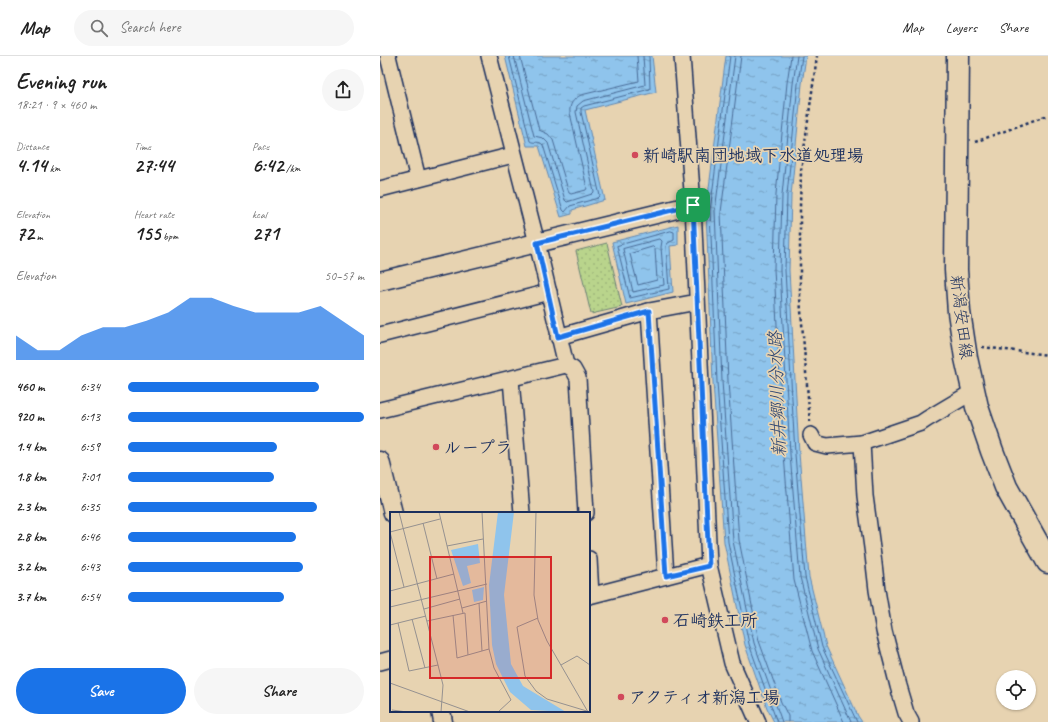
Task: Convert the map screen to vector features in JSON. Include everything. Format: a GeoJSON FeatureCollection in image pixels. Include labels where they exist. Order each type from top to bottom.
{"type":"FeatureCollection","features":[{"type":"Feature","properties":{"kind":"main road","name":"新潟安田線"},"geometry":{"type":"LineString","coordinates":[[958,56],[956,149],[956,270],[958,312],[977,407],[992,451],[1006,487],[1048,562]]}},
{"type":"Feature","properties":{"kind":"street"},"geometry":{"type":"LineString","coordinates":[[388,56],[418,179]]}},
{"type":"Feature","properties":{"kind":"street"},"geometry":{"type":"LineString","coordinates":[[489,56],[513,155],[537,243],[558,337],[566,365]]}},
{"type":"Feature","properties":{"kind":"street"},"geometry":{"type":"LineString","coordinates":[[682,56],[693,205],[709,566],[732,663],[758,722]]}},
{"type":"Feature","properties":{"kind":"street"},"geometry":{"type":"LineString","coordinates":[[380,188],[513,155]]}},
{"type":"Feature","properties":{"kind":"street"},"geometry":{"type":"LineString","coordinates":[[380,281],[693,205]]}},
{"type":"Feature","properties":{"kind":"street"},"geometry":{"type":"LineString","coordinates":[[380,335],[549,292]]}},
{"type":"Feature","properties":{"kind":"street"},"geometry":{"type":"LineString","coordinates":[[558,337],[649,311],[697,302]]}},
{"type":"Feature","properties":{"kind":"street"},"geometry":{"type":"LineString","coordinates":[[649,311],[666,576]]}},
{"type":"Feature","properties":{"kind":"street"},"geometry":{"type":"LineString","coordinates":[[380,410],[566,365],[573,369],[578,378],[586,512]]}},
{"type":"Feature","properties":{"kind":"street"},"geometry":{"type":"LineString","coordinates":[[511,379],[522,512]]}},
{"type":"Feature","properties":{"kind":"street"},"geometry":{"type":"LineString","coordinates":[[811,435],[814,444],[827,446],[862,444],[921,424],[974,391]]}},
{"type":"Feature","properties":{"kind":"street"},"geometry":{"type":"LineString","coordinates":[[862,444],[865,496],[874,555],[877,590],[884,631],[906,713],[911,722]]}},
{"type":"Feature","properties":{"kind":"street"},"geometry":{"type":"LineString","coordinates":[[380,462],[393,512]]}},
{"type":"Feature","properties":{"kind":"street"},"geometry":{"type":"LineString","coordinates":[[590,596],[709,566]]}},
{"type":"Feature","properties":{"kind":"street"},"geometry":{"type":"LineString","coordinates":[[380,662],[390,659]]}},
{"type":"Feature","properties":{"kind":"street"},"geometry":{"type":"LineString","coordinates":[[441,712],[443,722]]}},
{"type":"Feature","properties":{"kind":"path"},"geometry":{"type":"LineString","coordinates":[[811,435],[800,298],[800,207],[802,164],[817,56]]}},
{"type":"Feature","properties":{"kind":"path"},"geometry":{"type":"LineString","coordinates":[[956,149],[1048,115]]}},
{"type":"Feature","properties":{"kind":"path"},"geometry":{"type":"LineString","coordinates":[[964,345],[1048,355]]}},
{"type":"Feature","properties":{"kind":"green space"},"geometry":{"type":"Polygon","coordinates":[[[607,243],[622,307],[591,314],[576,251],[607,243]]]}},
{"type":"Feature","properties":{"kind":"water"},"geometry":{"type":"Polygon","coordinates":[[[505,56],[652,56],[656,92],[585,110],[605,200],[572,210],[572,214],[561,217],[539,146],[527,146],[505,56]]]}},
{"type":"Feature","properties":{"kind":"water","name":"新井郷川分水路"},"geometry":{"type":"Polygon","coordinates":[[[726,56],[806,56],[791,196],[789,270],[799,453],[809,577],[826,646],[862,722],[774,722],[767,708],[745,645],[724,542],[713,382],[706,211],[726,56]]]}},
{"type":"Feature","properties":{"kind":"water"},"geometry":{"type":"Polygon","coordinates":[[[678,225],[678,245],[670,246],[673,292],[626,304],[612,242],[678,225]]]}},
{"type":"Feature","properties":{"kind":"place","name":"新崎駅南団地域下水道処理場"},"geometry":{"type":"Point","coordinates":[635,155]}},
{"type":"Feature","properties":{"kind":"place","name":"ループラ"},"geometry":{"type":"Point","coordinates":[436,447]}},
{"type":"Feature","properties":{"kind":"place","name":"石崎鉄工所"},"geometry":{"type":"Point","coordinates":[665,620]}},
{"type":"Feature","properties":{"kind":"place","name":"アクティオ新潟工場"},"geometry":{"type":"Point","coordinates":[621,697]}},
{"type":"Feature","properties":{"kind":"route"},"geometry":{"type":"LineString","coordinates":[[693,205],[709,566],[666,576],[649,311],[558,337],[537,243],[693,205]]}}]}
